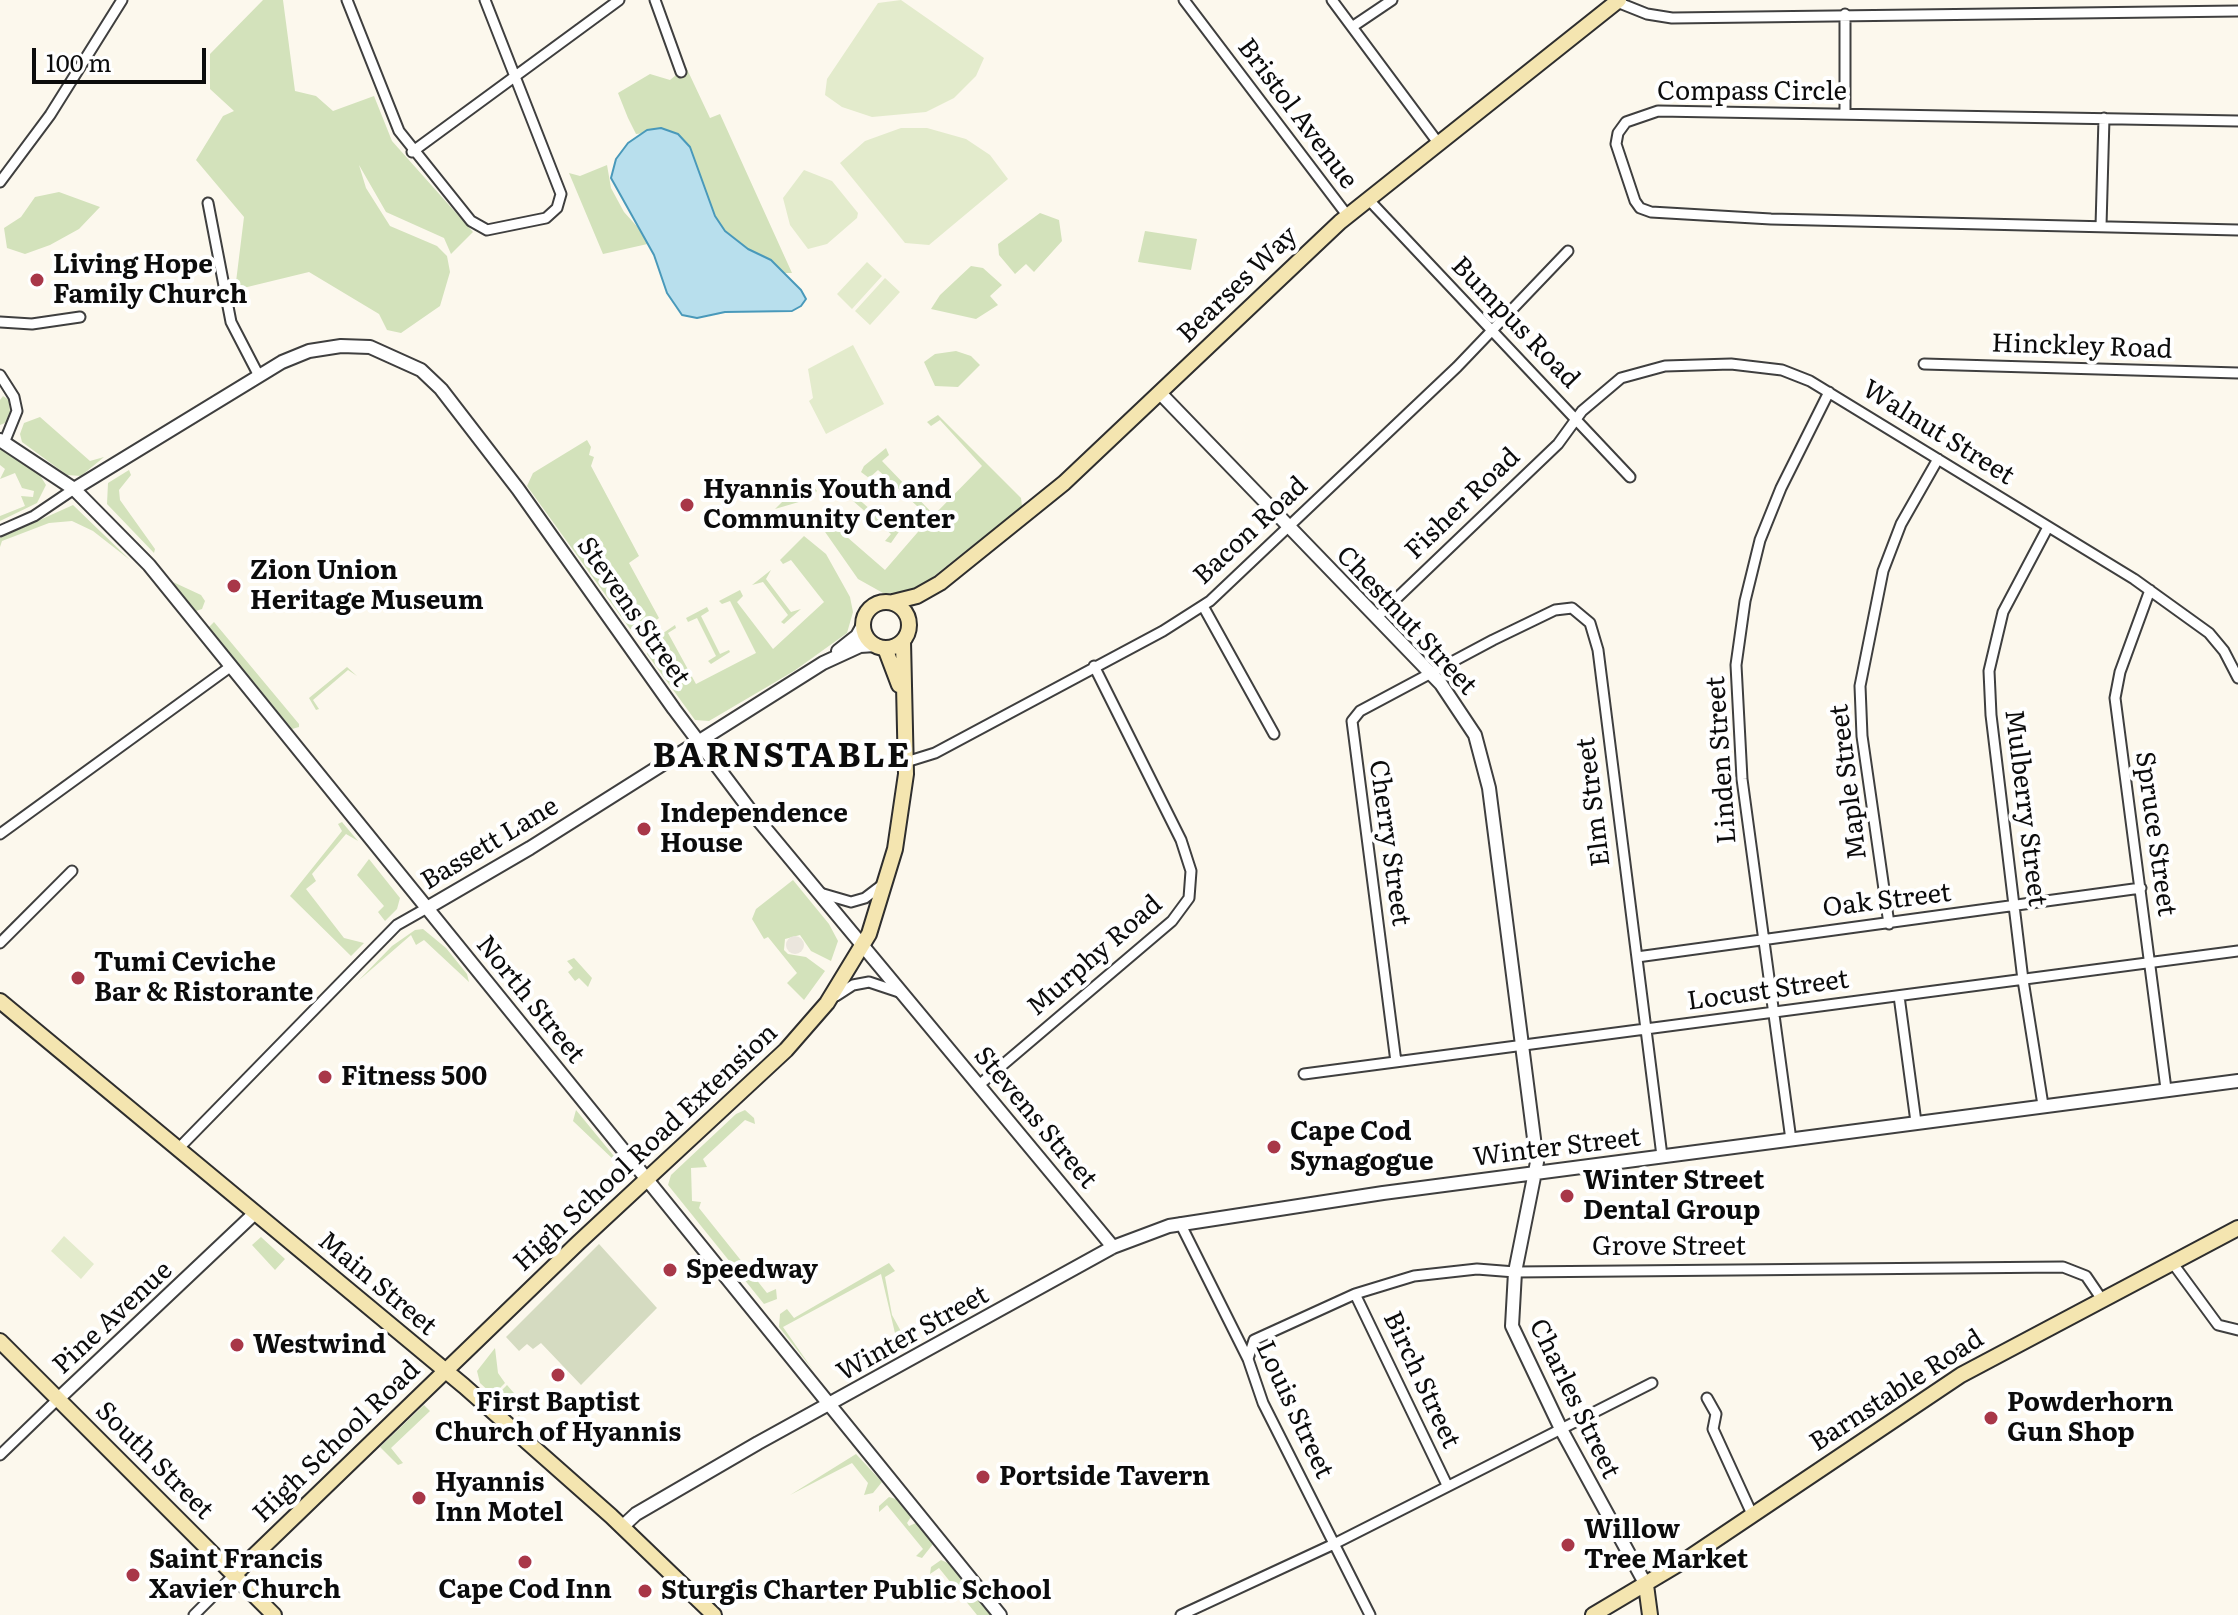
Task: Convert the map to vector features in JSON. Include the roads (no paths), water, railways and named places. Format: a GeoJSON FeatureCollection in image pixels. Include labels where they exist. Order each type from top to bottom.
{"type":"FeatureCollection","features":[{"type":"Feature","properties":{"kind":"main road","name":"Bearses Way"},"geometry":{"type":"LineString","coordinates":[[893,602],[917,596],[940,583],[1064,483],[1347,215],[1618,1]]}},
{"type":"Feature","properties":{"kind":"main road"},"geometry":{"type":"LineString","coordinates":[[863,946],[887,879],[903,804],[906,762],[903,641],[921,602],[940,583]]}},
{"type":"Feature","properties":{"kind":"main road"},"geometry":{"type":"LineString","coordinates":[[902,691],[880,646],[867,637],[863,625],[870,609],[882,602],[893,602],[903,608],[909,624]]}},
{"type":"Feature","properties":{"kind":"main road"},"geometry":{"type":"LineString","coordinates":[[880,646],[903,641]]}},
{"type":"Feature","properties":{"kind":"main road","name":"High School Road Extension"},"geometry":{"type":"LineString","coordinates":[[446,1371],[786,1050],[827,1003],[863,946]]}},
{"type":"Feature","properties":{"kind":"main road","name":"Main Street"},"geometry":{"type":"LineString","coordinates":[[0,1001],[446,1371],[622,1527],[708,1613]]}},
{"type":"Feature","properties":{"kind":"main road","name":"Barnstable Road"},"geometry":{"type":"LineString","coordinates":[[1593,1615],[1646,1585],[1961,1375],[2174,1265],[2238,1228]]}},
{"type":"Feature","properties":{"kind":"main road","name":"South Street"},"geometry":{"type":"LineString","coordinates":[[0,1341],[274,1615]]}},
{"type":"Feature","properties":{"kind":"main road","name":"High School Road"},"geometry":{"type":"LineString","coordinates":[[234,1575],[446,1371]]}},
{"type":"Feature","properties":{"kind":"main road"},"geometry":{"type":"LineString","coordinates":[[1646,1585],[1650,1615]]}},
{"type":"Feature","properties":{"kind":"street"},"geometry":{"type":"LineString","coordinates":[[0,182],[50,115],[122,0]]}},
{"type":"Feature","properties":{"kind":"street"},"geometry":{"type":"LineString","coordinates":[[347,0],[399,131],[412,152],[477,227],[487,230],[551,214],[560,200],[560,186],[485,0]]}},
{"type":"Feature","properties":{"kind":"street"},"geometry":{"type":"LineString","coordinates":[[655,0],[681,72]]}},
{"type":"Feature","properties":{"kind":"street","name":"Bristol Avenue"},"geometry":{"type":"LineString","coordinates":[[1184,0],[1347,215]]}},
{"type":"Feature","properties":{"kind":"street"},"geometry":{"type":"LineString","coordinates":[[1332,0],[1439,144]]}},
{"type":"Feature","properties":{"kind":"street"},"geometry":{"type":"LineString","coordinates":[[1352,27],[1392,0]]}},
{"type":"Feature","properties":{"kind":"street"},"geometry":{"type":"LineString","coordinates":[[1618,1],[1647,14],[1672,18],[2238,11]]}},
{"type":"Feature","properties":{"kind":"street"},"geometry":{"type":"LineString","coordinates":[[412,152],[613,2]]}},
{"type":"Feature","properties":{"kind":"street"},"geometry":{"type":"LineString","coordinates":[[1845,14],[1845,113]]}},
{"type":"Feature","properties":{"kind":"street","name":"Compass Circle"},"geometry":{"type":"LineString","coordinates":[[2238,121],[1652,111],[1626,122],[1618,133],[1616,144],[1635,201],[1640,208],[1651,212],[1771,219],[2238,230]]}},
{"type":"Feature","properties":{"kind":"street"},"geometry":{"type":"LineString","coordinates":[[2101,226],[2104,118]]}},
{"type":"Feature","properties":{"kind":"street","name":"Bumpus Road"},"geometry":{"type":"LineString","coordinates":[[1368,199],[1630,477]]}},
{"type":"Feature","properties":{"kind":"street"},"geometry":{"type":"LineString","coordinates":[[208,203],[231,322],[259,376]]}},
{"type":"Feature","properties":{"kind":"street","name":"Bacon Road"},"geometry":{"type":"LineString","coordinates":[[906,762],[935,753],[1203,606],[1492,331],[1568,251]]}},
{"type":"Feature","properties":{"kind":"street"},"geometry":{"type":"LineString","coordinates":[[0,322],[32,324],[80,317]]}},
{"type":"Feature","properties":{"kind":"street","name":"Stevens Street"},"geometry":{"type":"LineString","coordinates":[[0,531],[34,516],[298,355],[341,346],[384,351],[421,370],[441,389],[518,489],[698,741],[818,893],[1113,1247]]}},
{"type":"Feature","properties":{"kind":"street","name":"Hinckley Road"},"geometry":{"type":"LineString","coordinates":[[1924,364],[2238,373]]}},
{"type":"Feature","properties":{"kind":"street","name":"Walnut Street"},"geometry":{"type":"LineString","coordinates":[[1575,418],[1621,378],[1665,366],[1758,366],[1793,374],[1829,392],[2150,590],[2209,633],[2224,651],[2238,678]]}},
{"type":"Feature","properties":{"kind":"street"},"geometry":{"type":"LineString","coordinates":[[0,375],[17,405],[15,420],[2,442]]}},
{"type":"Feature","properties":{"kind":"street","name":"Linden Street"},"geometry":{"type":"LineString","coordinates":[[1791,1140],[1762,940],[1738,739],[1739,643],[1760,540],[1781,488],[1829,392]]}},
{"type":"Feature","properties":{"kind":"street","name":"Chestnut Street"},"geometry":{"type":"LineString","coordinates":[[1160,393],[1430,673],[1470,725],[1487,774],[1523,1047],[1536,1173]]}},
{"type":"Feature","properties":{"kind":"street","name":"Fisher Road"},"geometry":{"type":"LineString","coordinates":[[1376,618],[1558,444],[1575,418]]}},
{"type":"Feature","properties":{"kind":"street","name":"North Street"},"geometry":{"type":"LineString","coordinates":[[2,442],[74,489],[149,565],[1000,1615]]}},
{"type":"Feature","properties":{"kind":"street","name":"Maple Street"},"geometry":{"type":"LineString","coordinates":[[1889,924],[1862,736],[1860,686],[1883,571],[1901,524],[1938,459]]}},
{"type":"Feature","properties":{"kind":"street","name":"Mulberry Street"},"geometry":{"type":"LineString","coordinates":[[2043,1105],[2023,980],[1991,715],[1990,661],[2003,612],[2048,527]]}},
{"type":"Feature","properties":{"kind":"street","name":"Spruce Street"},"geometry":{"type":"LineString","coordinates":[[2150,590],[2120,672],[2115,698],[2152,963],[2166,1089]]}},
{"type":"Feature","properties":{"kind":"street"},"geometry":{"type":"LineString","coordinates":[[1203,606],[1274,734]]}},
{"type":"Feature","properties":{"kind":"street","name":"Elm Street"},"geometry":{"type":"LineString","coordinates":[[1430,673],[1555,610],[1572,608],[1586,617],[1598,650],[1649,1031],[1662,1156]]}},
{"type":"Feature","properties":{"kind":"street"},"geometry":{"type":"LineString","coordinates":[[823,663],[857,636],[863,625]]}},
{"type":"Feature","properties":{"kind":"street","name":"Bassett Lane"},"geometry":{"type":"LineString","coordinates":[[178,1149],[397,925],[507,862],[823,663],[860,646],[880,646]]}},
{"type":"Feature","properties":{"kind":"street","name":"Murphy Road"},"geometry":{"type":"LineString","coordinates":[[979,1085],[1172,921],[1189,898],[1191,871],[1181,840],[1094,666]]}},
{"type":"Feature","properties":{"kind":"street"},"geometry":{"type":"LineString","coordinates":[[0,834],[230,667]]}},
{"type":"Feature","properties":{"kind":"street","name":"Cherry Street"},"geometry":{"type":"LineString","coordinates":[[1396,1062],[1351,726],[1360,711],[1430,673]]}},
{"type":"Feature","properties":{"kind":"street"},"geometry":{"type":"LineString","coordinates":[[0,943],[72,871]]}},
{"type":"Feature","properties":{"kind":"street"},"geometry":{"type":"LineString","coordinates":[[818,893],[835,900],[857,901],[874,893],[887,879]]}},
{"type":"Feature","properties":{"kind":"street","name":"Oak Street"},"geometry":{"type":"LineString","coordinates":[[1637,957],[2141,888]]}},
{"type":"Feature","properties":{"kind":"street","name":"Locust Street"},"geometry":{"type":"LineString","coordinates":[[1304,1074],[1649,1031],[1773,1010],[2238,951]]}},
{"type":"Feature","properties":{"kind":"street"},"geometry":{"type":"LineString","coordinates":[[827,1003],[843,990],[862,983],[878,983],[902,994]]}},
{"type":"Feature","properties":{"kind":"street"},"geometry":{"type":"LineString","coordinates":[[1899,996],[1916,1122]]}},
{"type":"Feature","properties":{"kind":"street","name":"Winter Street"},"geometry":{"type":"LineString","coordinates":[[622,1527],[672,1491],[1113,1247],[1180,1223],[2238,1081]]}},
{"type":"Feature","properties":{"kind":"street","name":"Charles Street"},"geometry":{"type":"LineString","coordinates":[[1536,1173],[1515,1272],[1512,1326],[1562,1431],[1646,1585]]}},
{"type":"Feature","properties":{"kind":"street","name":"Pine Avenue"},"geometry":{"type":"LineString","coordinates":[[0,1455],[255,1213]]}},
{"type":"Feature","properties":{"kind":"street","name":"Louis Street"},"geometry":{"type":"LineString","coordinates":[[1180,1223],[1248,1359],[1263,1403],[1370,1615]]}},
{"type":"Feature","properties":{"kind":"street"},"geometry":{"type":"LineString","coordinates":[[2174,1265],[2218,1325],[2238,1330]]}},
{"type":"Feature","properties":{"kind":"street","name":"Grove Street"},"geometry":{"type":"LineString","coordinates":[[1248,1359],[1254,1340],[1355,1294],[1441,1271],[2063,1267],[2086,1276],[2103,1301]]}},
{"type":"Feature","properties":{"kind":"street","name":"Birch Street"},"geometry":{"type":"LineString","coordinates":[[1355,1294],[1447,1485]]}},
{"type":"Feature","properties":{"kind":"street"},"geometry":{"type":"LineString","coordinates":[[1181,1615],[1334,1544],[1652,1383]]}},
{"type":"Feature","properties":{"kind":"street"},"geometry":{"type":"LineString","coordinates":[[1707,1398],[1716,1414],[1713,1429],[1752,1514]]}},
{"type":"Feature","properties":{"kind":"street","name":"High School Road"},"geometry":{"type":"LineString","coordinates":[[194,1615],[234,1575]]}},
{"type":"Feature","properties":{"kind":"water"},"geometry":{"type":"Polygon","coordinates":[[[661,128],[678,134],[690,147],[715,216],[725,231],[748,249],[771,260],[801,290],[806,299],[801,306],[792,311],[725,312],[697,318],[682,315],[667,293],[654,255],[611,178],[616,159],[628,143],[647,130],[661,128]]]}},
{"type":"Feature","properties":{"kind":"place","name":"Living Hope Family Church"},"geometry":{"type":"Point","coordinates":[37,280]}},
{"type":"Feature","properties":{"kind":"place","name":"Hyannis Youth and Community Center"},"geometry":{"type":"Point","coordinates":[687,505]}},
{"type":"Feature","properties":{"kind":"place","name":"Zion Union Heritage Museum"},"geometry":{"type":"Point","coordinates":[234,586]}},
{"type":"Feature","properties":{"kind":"place","name":"Independence House"},"geometry":{"type":"Point","coordinates":[644,829]}},
{"type":"Feature","properties":{"kind":"place","name":"Tumi Ceviche Bar & Ristorante"},"geometry":{"type":"Point","coordinates":[78,978]}},
{"type":"Feature","properties":{"kind":"place","name":"Fitness 500"},"geometry":{"type":"Point","coordinates":[325,1077]}},
{"type":"Feature","properties":{"kind":"place","name":"Cape Cod Synagogue"},"geometry":{"type":"Point","coordinates":[1274,1147]}},
{"type":"Feature","properties":{"kind":"place","name":"Winter Street Dental Group"},"geometry":{"type":"Point","coordinates":[1567,1196]}},
{"type":"Feature","properties":{"kind":"place","name":"Speedway"},"geometry":{"type":"Point","coordinates":[670,1270]}},
{"type":"Feature","properties":{"kind":"place","name":"Westwind"},"geometry":{"type":"Point","coordinates":[237,1345]}},
{"type":"Feature","properties":{"kind":"place","name":"First Baptist Church of Hyannis"},"geometry":{"type":"Point","coordinates":[558,1375]}},
{"type":"Feature","properties":{"kind":"place","name":"Powderhorn Gun Shop"},"geometry":{"type":"Point","coordinates":[1991,1418]}},
{"type":"Feature","properties":{"kind":"place","name":"Portside Tavern"},"geometry":{"type":"Point","coordinates":[983,1477]}},
{"type":"Feature","properties":{"kind":"place","name":"Hyannis Inn Motel"},"geometry":{"type":"Point","coordinates":[419,1498]}},
{"type":"Feature","properties":{"kind":"place","name":"Willow Tree Market"},"geometry":{"type":"Point","coordinates":[1568,1545]}},
{"type":"Feature","properties":{"kind":"place","name":"Cape Cod Inn"},"geometry":{"type":"Point","coordinates":[525,1562]}},
{"type":"Feature","properties":{"kind":"place","name":"Saint Francis Xavier Church"},"geometry":{"type":"Point","coordinates":[133,1575]}},
{"type":"Feature","properties":{"kind":"place","name":"Sturgis Charter Public School"},"geometry":{"type":"Point","coordinates":[645,1591]}},
{"type":"Feature","properties":{"kind":"district","name":"BARNSTABLE"},"geometry":{"type":"Point","coordinates":[782,757]}}]}
